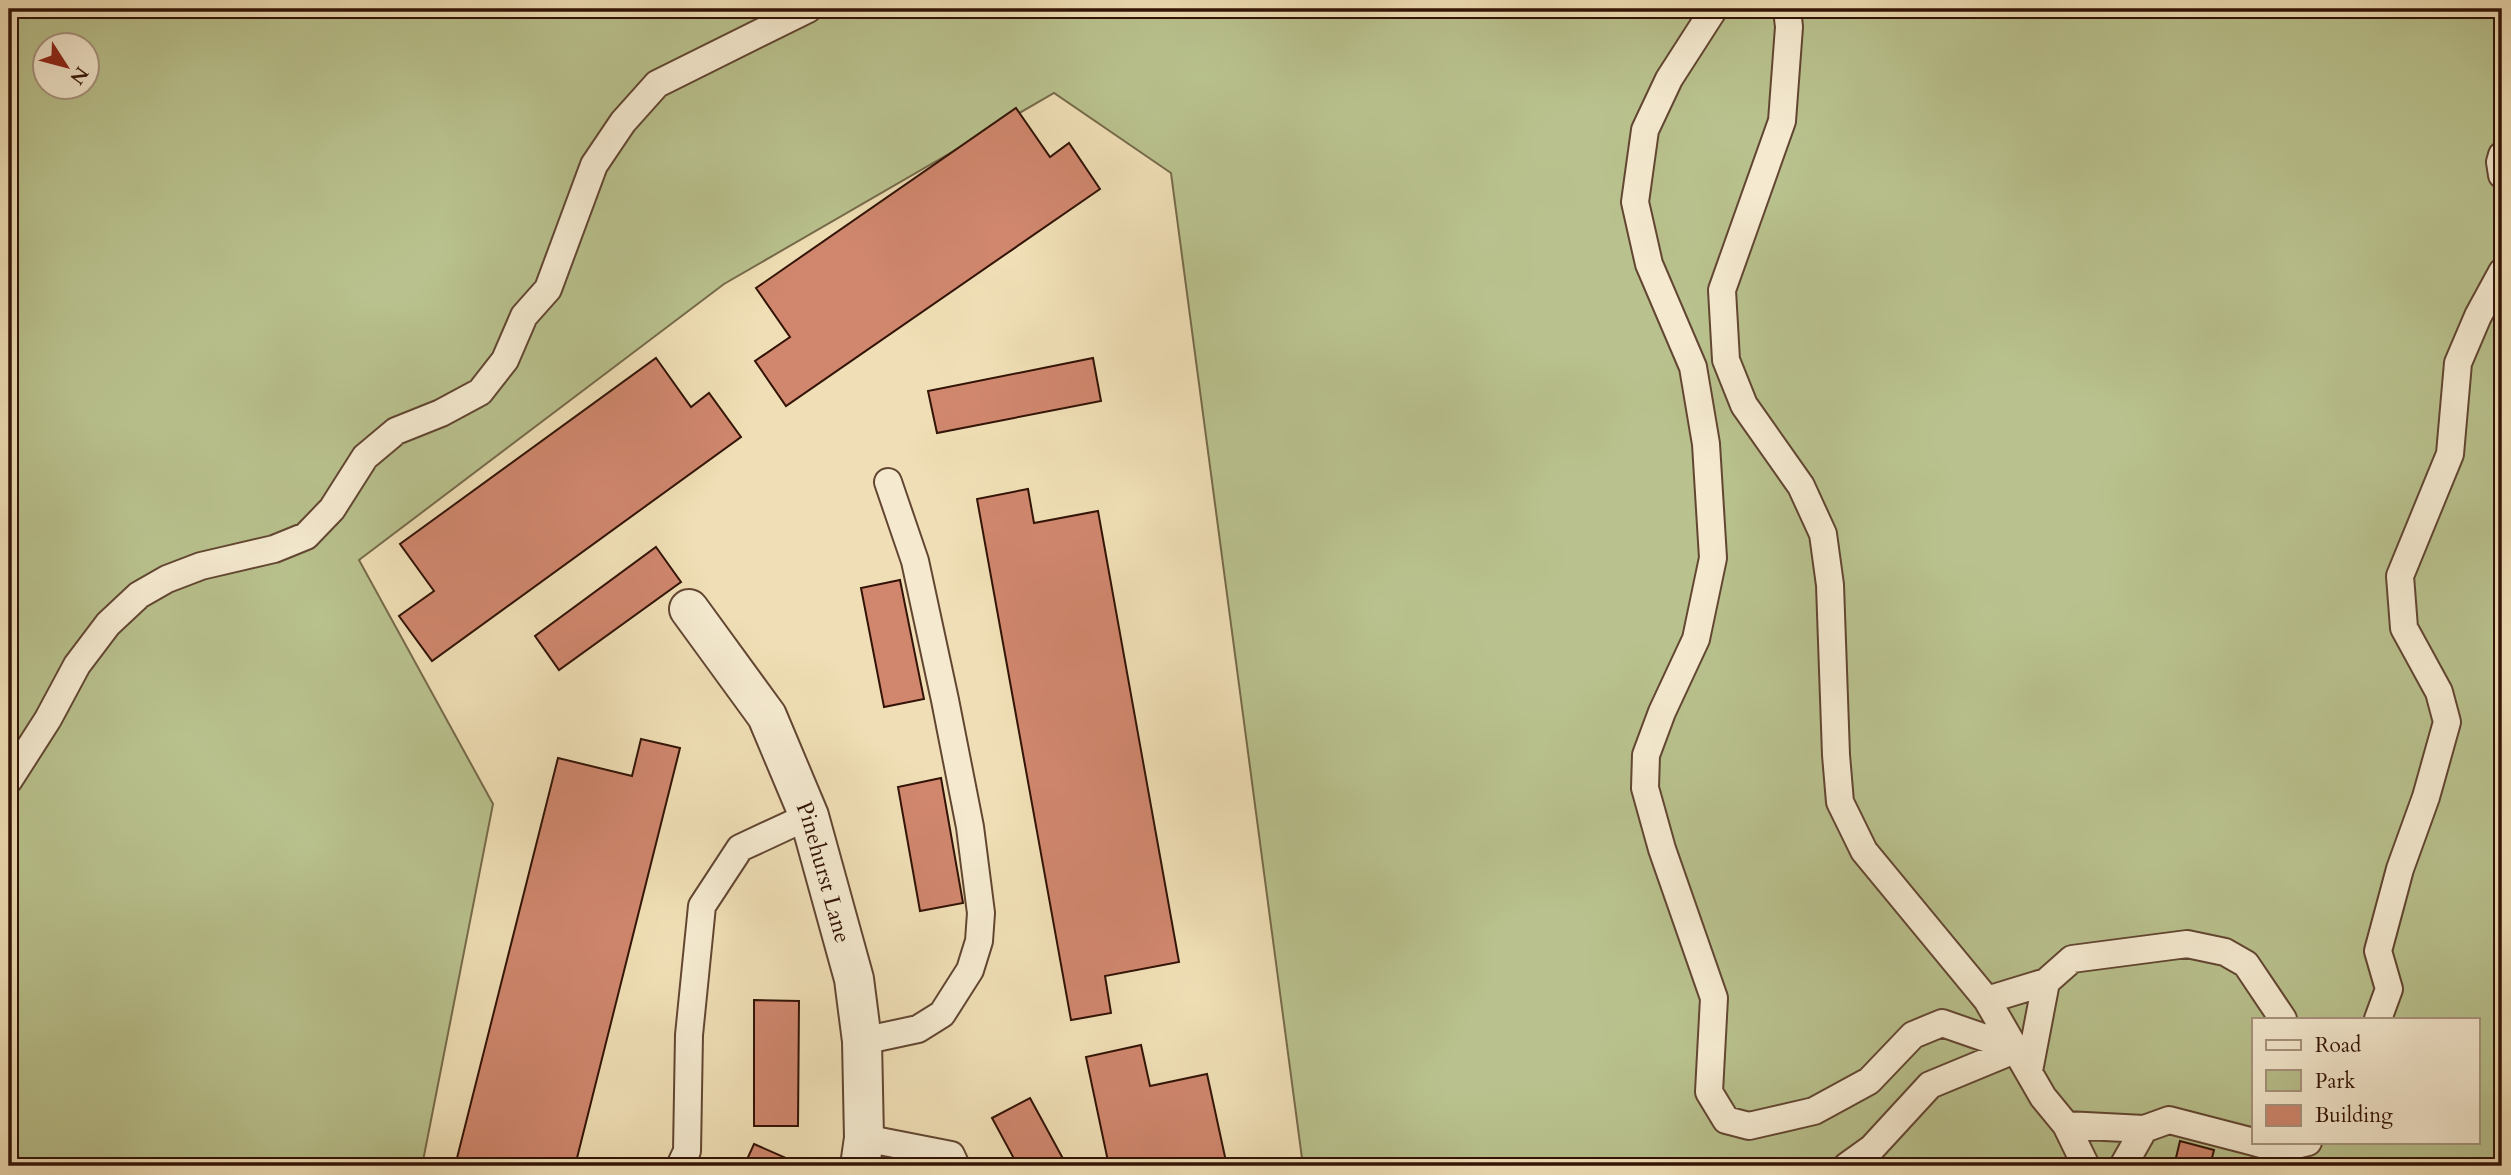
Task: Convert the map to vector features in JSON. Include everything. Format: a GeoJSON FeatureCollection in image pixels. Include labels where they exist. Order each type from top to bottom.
{"type":"FeatureCollection","features":[{"type":"Feature","properties":{"kind":"street","name":"Pinehurst Lane"},"geometry":{"type":"LineString","coordinates":[[689,609],[767,716],[809,816],[854,979],[862,1041],[862,1152]]}},
{"type":"Feature","properties":{"kind":"lane"},"geometry":{"type":"LineString","coordinates":[[9,780],[48,719],[77,666],[108,624],[139,595],[167,579],[201,566],[274,549],[306,536],[332,509],[365,457],[396,431],[441,413],[480,392],[505,360],[524,316],[548,289],[594,165],[623,122],[657,84],[808,9]]}},
{"type":"Feature","properties":{"kind":"lane"},"geometry":{"type":"LineString","coordinates":[[1714,9],[1669,79],[1645,130],[1635,202],[1649,264],[1693,367],[1706,444],[1713,558],[1696,639],[1662,712],[1646,755],[1645,788],[1662,849],[1714,998],[1709,1092],[1726,1120],[1749,1126],[1814,1111],[1869,1081],[1913,1035],[1942,1023],[2023,1060]]}},
{"type":"Feature","properties":{"kind":"lane"},"geometry":{"type":"LineString","coordinates":[[1787,9],[1789,27],[1782,121],[1721,290],[1726,360],[1744,405],[1801,486],[1823,534],[1830,585],[1840,802],[1864,851],[1987,1000],[2043,1097],[2066,1125],[2086,1166]]}},
{"type":"Feature","properties":{"kind":"lane"},"geometry":{"type":"LineString","coordinates":[[2502,155],[2502,175]]}},
{"type":"Feature","properties":{"kind":"lane"},"geometry":{"type":"LineString","coordinates":[[2378,1018],[2389,989],[2378,951],[2400,869],[2426,797],[2447,722],[2439,692],[2404,628],[2400,576],[2450,454],[2458,363],[2502,272]]}},
{"type":"Feature","properties":{"kind":"lane"},"geometry":{"type":"LineString","coordinates":[[862,1041],[918,1029],[942,1014],[970,970],[979,941],[981,913],[970,827],[945,700],[915,561],[888,482]]}},
{"type":"Feature","properties":{"kind":"lane"},"geometry":{"type":"LineString","coordinates":[[680,1166],[687,1151],[689,1035],[702,906],[740,848],[809,816]]}},
{"type":"Feature","properties":{"kind":"lane"},"geometry":{"type":"LineString","coordinates":[[1987,1000],[2046,982],[2072,959],[2187,944],[2225,952],[2246,964],[2282,1018]]}},
{"type":"Feature","properties":{"kind":"lane"},"geometry":{"type":"LineString","coordinates":[[2023,1060],[2046,982]]}},
{"type":"Feature","properties":{"kind":"lane"},"geometry":{"type":"LineString","coordinates":[[1847,1166],[1872,1148],[1930,1085],[2023,1060]]}},
{"type":"Feature","properties":{"kind":"lane"},"geometry":{"type":"LineString","coordinates":[[2066,1125],[2144,1129],[2169,1121],[2252,1142]]}},
{"type":"Feature","properties":{"kind":"lane"},"geometry":{"type":"LineString","coordinates":[[2123,1166],[2144,1129]]}},
{"type":"Feature","properties":{"kind":"lane"},"geometry":{"type":"LineString","coordinates":[[2261,1144],[2279,1149],[2300,1144]]}},
{"type":"Feature","properties":{"kind":"lane"},"geometry":{"type":"LineString","coordinates":[[862,1152],[951,1155],[956,1166]]}},
{"type":"Feature","properties":{"kind":"green space"},"geometry":{"type":"Polygon","coordinates":[[[9,9],[2502,9],[2502,1166],[1303,1166],[1171,173],[1054,93],[724,284],[359,560],[493,804],[422,1166],[9,1166],[9,9]]]}},
{"type":"Feature","properties":{"kind":"building"},"geometry":{"type":"Polygon","coordinates":[[[1016,108],[1050,157],[1069,143],[1100,189],[786,406],[755,361],[790,337],[756,288],[1016,108]]]}},
{"type":"Feature","properties":{"kind":"building"},"geometry":{"type":"Polygon","coordinates":[[[656,358],[691,407],[709,393],[741,437],[432,661],[399,616],[434,591],[400,544],[656,358]]]}},
{"type":"Feature","properties":{"kind":"building"},"geometry":{"type":"Polygon","coordinates":[[[1093,358],[1101,401],[937,433],[928,391],[1093,358]]]}},
{"type":"Feature","properties":{"kind":"building"},"geometry":{"type":"Polygon","coordinates":[[[1028,489],[1034,523],[1098,511],[1179,962],[1105,976],[1111,1013],[1071,1020],[977,499],[1028,489]]]}},
{"type":"Feature","properties":{"kind":"building"},"geometry":{"type":"Polygon","coordinates":[[[656,547],[681,582],[559,670],[535,636],[656,547]]]}},
{"type":"Feature","properties":{"kind":"building"},"geometry":{"type":"Polygon","coordinates":[[[900,580],[924,699],[884,707],[861,588],[900,580]]]}},
{"type":"Feature","properties":{"kind":"building"},"geometry":{"type":"Polygon","coordinates":[[[641,739],[680,748],[575,1166],[455,1166],[558,758],[632,776],[641,739]]]}},
{"type":"Feature","properties":{"kind":"building"},"geometry":{"type":"Polygon","coordinates":[[[941,778],[963,903],[920,911],[898,787],[941,778]]]}},
{"type":"Feature","properties":{"kind":"building"},"geometry":{"type":"Polygon","coordinates":[[[754,1000],[799,1001],[798,1126],[754,1126],[754,1000]]]}},
{"type":"Feature","properties":{"kind":"building"},"geometry":{"type":"Polygon","coordinates":[[[1141,1045],[1150,1086],[1207,1074],[1227,1166],[1109,1166],[1086,1057],[1141,1045]]]}},
{"type":"Feature","properties":{"kind":"building"},"geometry":{"type":"Polygon","coordinates":[[[1030,1098],[1067,1166],[1018,1166],[992,1118],[1030,1098]]]}},
{"type":"Feature","properties":{"kind":"building"},"geometry":{"type":"Polygon","coordinates":[[[2180,1141],[2214,1150],[2210,1166],[2174,1166],[2180,1141]]]}},
{"type":"Feature","properties":{"kind":"building"},"geometry":{"type":"Polygon","coordinates":[[[754,1144],[795,1162],[793,1166],[744,1166],[754,1144]]]}}]}
